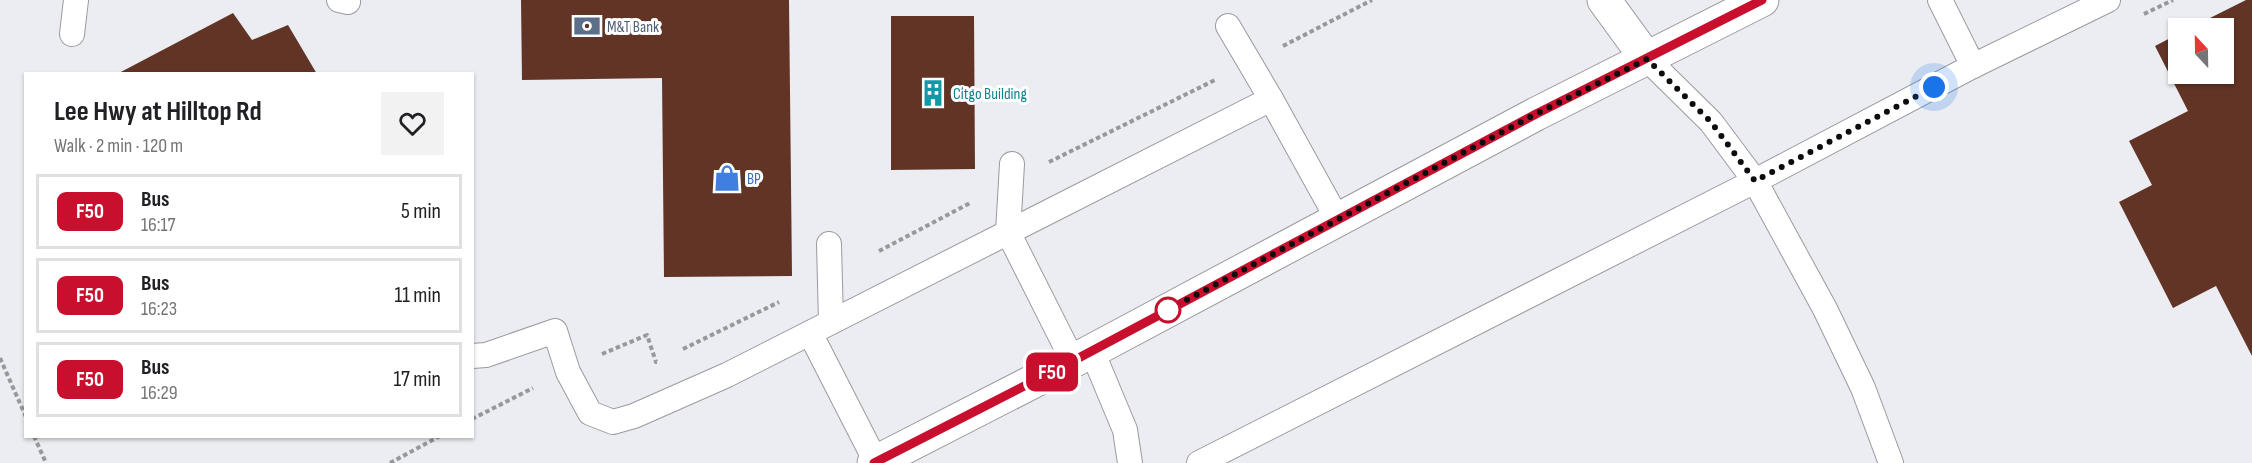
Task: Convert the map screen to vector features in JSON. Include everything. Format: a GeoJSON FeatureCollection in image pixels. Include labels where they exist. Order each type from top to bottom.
{"type":"FeatureCollection","features":[{"type":"Feature","properties":{"kind":"main road"},"geometry":{"type":"LineString","coordinates":[[1604,0],[1647,59]]}},
{"type":"Feature","properties":{"kind":"main road"},"geometry":{"type":"LineString","coordinates":[[875,462],[1082,356],[1536,114],[1762,0]]}},
{"type":"Feature","properties":{"kind":"lane"},"geometry":{"type":"LineString","coordinates":[[72,34],[76,0]]}},
{"type":"Feature","properties":{"kind":"lane"},"geometry":{"type":"LineString","coordinates":[[1940,0],[1973,66]]}},
{"type":"Feature","properties":{"kind":"lane"},"geometry":{"type":"LineString","coordinates":[[1199,463],[1755,181],[1973,66],[2108,0]]}},
{"type":"Feature","properties":{"kind":"lane"},"geometry":{"type":"LineString","coordinates":[[1228,26],[1338,220]]}},
{"type":"Feature","properties":{"kind":"lane"},"geometry":{"type":"LineString","coordinates":[[1647,59],[1711,122],[1755,181],[1825,309],[1863,388],[1891,463]]}},
{"type":"Feature","properties":{"kind":"lane"},"geometry":{"type":"LineString","coordinates":[[474,356],[486,355],[555,331],[568,372],[590,413],[613,422],[634,416],[727,375],[1271,99]]}},
{"type":"Feature","properties":{"kind":"lane"},"geometry":{"type":"LineString","coordinates":[[1011,174],[1008,232],[1125,430],[1130,463]]}},
{"type":"Feature","properties":{"kind":"lane"},"geometry":{"type":"LineString","coordinates":[[829,244],[830,277],[821,327],[875,462]]}},
{"type":"Feature","properties":{"kind":"path"},"geometry":{"type":"LineString","coordinates":[[676,352],[830,277],[976,200],[1011,174],[1045,164],[1372,0]]}},
{"type":"Feature","properties":{"kind":"path"},"geometry":{"type":"LineString","coordinates":[[474,418],[611,349],[647,335],[656,362],[666,357]]}},
{"type":"Feature","properties":{"kind":"path"},"geometry":{"type":"LineString","coordinates":[[0,358],[24,412]]}},
{"type":"Feature","properties":{"kind":"path"},"geometry":{"type":"LineString","coordinates":[[35,438],[46,463]]}},
{"type":"Feature","properties":{"kind":"path"},"geometry":{"type":"LineString","coordinates":[[390,463],[436,438]]}},
{"type":"Feature","properties":{"kind":"building","name":"BP"},"geometry":{"type":"Polygon","coordinates":[[[521,0],[789,0],[792,276],[664,277],[662,78],[522,80],[521,0]]]}},
{"type":"Feature","properties":{"kind":"building"},"geometry":{"type":"Polygon","coordinates":[[[2246,0],[2252,0],[2252,356],[2216,286],[2173,308],[2119,202],[2152,185],[2129,141],[2188,111],[2174,84],[2234,84],[2234,18],[2210,18],[2246,0]]]}},
{"type":"Feature","properties":{"kind":"building"},"geometry":{"type":"Polygon","coordinates":[[[233,13],[252,40],[288,25],[316,72],[121,72],[233,13]]]}},
{"type":"Feature","properties":{"kind":"building","name":"Citgo Building"},"geometry":{"type":"Polygon","coordinates":[[[891,16],[974,16],[975,169],[891,170],[891,16]]]}},
{"type":"Feature","properties":{"kind":"building"},"geometry":{"type":"Polygon","coordinates":[[[2168,39],[2168,72],[2155,46],[2168,39]]]}},
{"type":"Feature","properties":{"kind":"bus line","name":"F50"},"geometry":{"type":"LineString","coordinates":[[874,463],[1073,361],[1536,114],[1762,0]]}},
{"type":"Feature","properties":{"kind":"place","name":"M&T Bank"},"geometry":{"type":"Point","coordinates":[587,26]}},
{"type":"Feature","properties":{"kind":"place","name":"Citgo Building"},"geometry":{"type":"Point","coordinates":[933,93]}},
{"type":"Feature","properties":{"kind":"place","name":"BP"},"geometry":{"type":"Point","coordinates":[727,178]}},
{"type":"Feature","properties":{"kind":"route"},"geometry":{"type":"LineString","coordinates":[[1168,310],[1536,114],[1647,59],[1711,122],[1755,181],[1934,87]]}}]}
